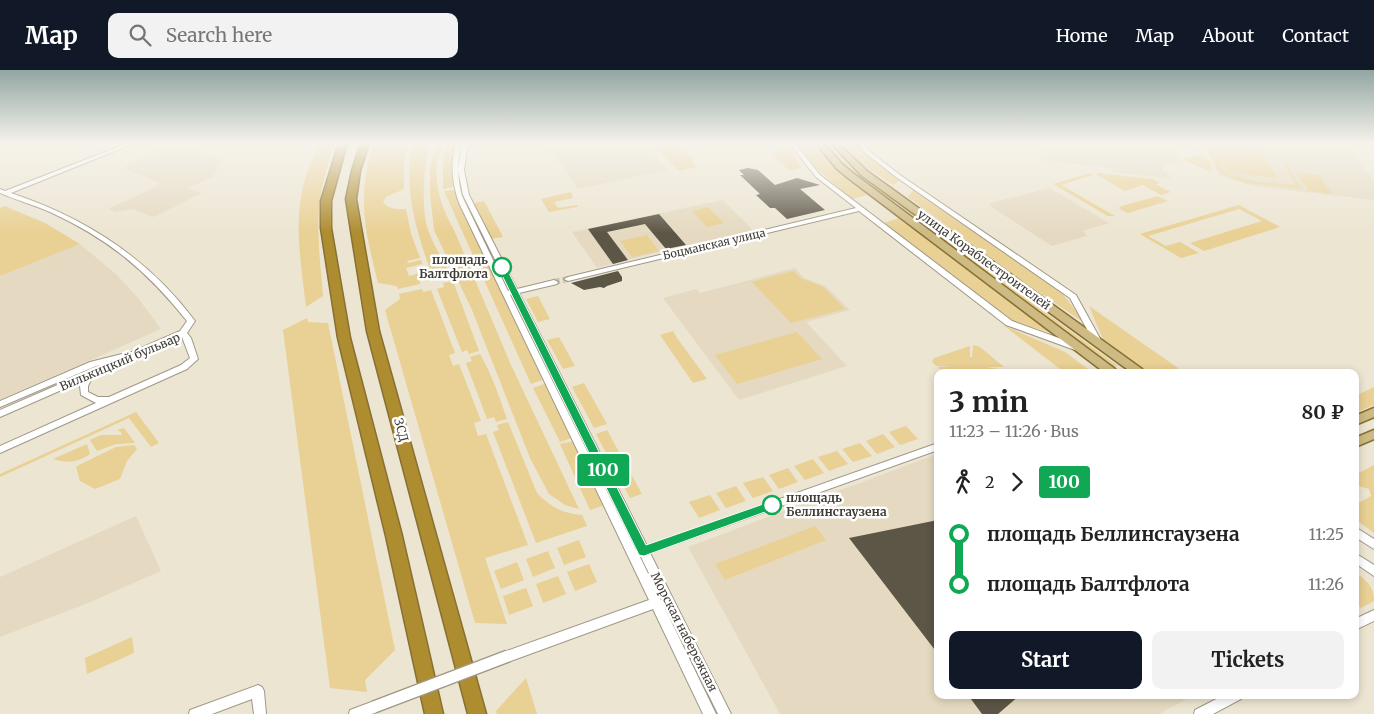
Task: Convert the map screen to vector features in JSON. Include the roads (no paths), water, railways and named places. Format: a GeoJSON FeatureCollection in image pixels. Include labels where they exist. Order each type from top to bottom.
{"type":"FeatureCollection","features":[{"type":"Feature","properties":{"kind":"highway"},"geometry":{"type":"LineString","coordinates":[[334,173],[326,201],[326,228],[344,338],[394,536],[434,714]]}},
{"type":"Feature","properties":{"kind":"highway","name":"ЗСД"},"geometry":{"type":"LineString","coordinates":[[356,173],[351,199],[374,331],[477,714]]}},
{"type":"Feature","properties":{"kind":"main road","name":"улица Кораблестроителей"},"geometry":{"type":"LineString","coordinates":[[847,173],[1107,369]]}},
{"type":"Feature","properties":{"kind":"main road","name":"улица Кораблестроителей"},"geometry":{"type":"LineString","coordinates":[[864,173],[1134,369]]}},
{"type":"Feature","properties":{"kind":"main road"},"geometry":{"type":"LineString","coordinates":[[1359,419],[1374,412]]}},
{"type":"Feature","properties":{"kind":"main road"},"geometry":{"type":"LineString","coordinates":[[1359,441],[1374,434]]}},
{"type":"Feature","properties":{"kind":"street"},"geometry":{"type":"LineString","coordinates":[[2,193],[50,173]]}},
{"type":"Feature","properties":{"kind":"street"},"geometry":{"type":"LineString","coordinates":[[2,193],[54,173]]}},
{"type":"Feature","properties":{"kind":"street","name":"Морская набережная"},"geometry":{"type":"LineString","coordinates":[[455,173],[457,189],[638,553],[725,714]]}},
{"type":"Feature","properties":{"kind":"street","name":"Морская набережная"},"geometry":{"type":"LineString","coordinates":[[462,173],[464,188],[510,293]]}},
{"type":"Feature","properties":{"kind":"street","name":"улица Кораблестроителей"},"geometry":{"type":"LineString","coordinates":[[816,173],[1009,323],[1081,349]]}},
{"type":"Feature","properties":{"kind":"street"},"geometry":{"type":"LineString","coordinates":[[894,173],[1073,298],[1099,344]]}},
{"type":"Feature","properties":{"kind":"street"},"geometry":{"type":"LineString","coordinates":[[2,193],[48,209],[135,261],[155,279],[191,321],[183,333]]}},
{"type":"Feature","properties":{"kind":"street","name":"Боцманская улица"},"geometry":{"type":"LineString","coordinates":[[568,279],[860,209]]}},
{"type":"Feature","properties":{"kind":"street"},"geometry":{"type":"LineString","coordinates":[[510,293],[554,282]]}},
{"type":"Feature","properties":{"kind":"street","name":"Вилькицкий бульвар"},"geometry":{"type":"LineString","coordinates":[[0,414],[183,333],[187,338],[194,359],[175,372],[0,450]]}},
{"type":"Feature","properties":{"kind":"street"},"geometry":{"type":"LineString","coordinates":[[0,404],[93,364],[132,356]]}},
{"type":"Feature","properties":{"kind":"street"},"geometry":{"type":"LineString","coordinates":[[90,375],[85,381],[84,393],[96,400],[113,400]]}},
{"type":"Feature","properties":{"kind":"street"},"geometry":{"type":"LineString","coordinates":[[638,553],[934,447]]}},
{"type":"Feature","properties":{"kind":"street"},"geometry":{"type":"LineString","coordinates":[[1359,534],[1374,545]]}},
{"type":"Feature","properties":{"kind":"street","name":"Морская набережная"},"geometry":{"type":"LineString","coordinates":[[638,553],[656,603],[710,714]]}},
{"type":"Feature","properties":{"kind":"street"},"geometry":{"type":"LineString","coordinates":[[1359,560],[1374,571]]}},
{"type":"Feature","properties":{"kind":"street"},"geometry":{"type":"LineString","coordinates":[[355,714],[656,603]]}},
{"type":"Feature","properties":{"kind":"street"},"geometry":{"type":"LineString","coordinates":[[1359,623],[1374,615]]}},
{"type":"Feature","properties":{"kind":"street"},"geometry":{"type":"LineString","coordinates":[[195,714],[258,691],[260,714]]}},
{"type":"Feature","properties":{"kind":"street"},"geometry":{"type":"LineString","coordinates":[[1200,714],[1229,699]]}},
{"type":"Feature","properties":{"kind":"tunnel"},"geometry":{"type":"LineString","coordinates":[[554,282],[568,279]]}},
{"type":"Feature","properties":{"kind":"place","name":"площадь Балтфлота"},"geometry":{"type":"Point","coordinates":[502,267]}},
{"type":"Feature","properties":{"kind":"place","name":"площадь Беллинсгаузена"},"geometry":{"type":"Point","coordinates":[772,505]}}]}
